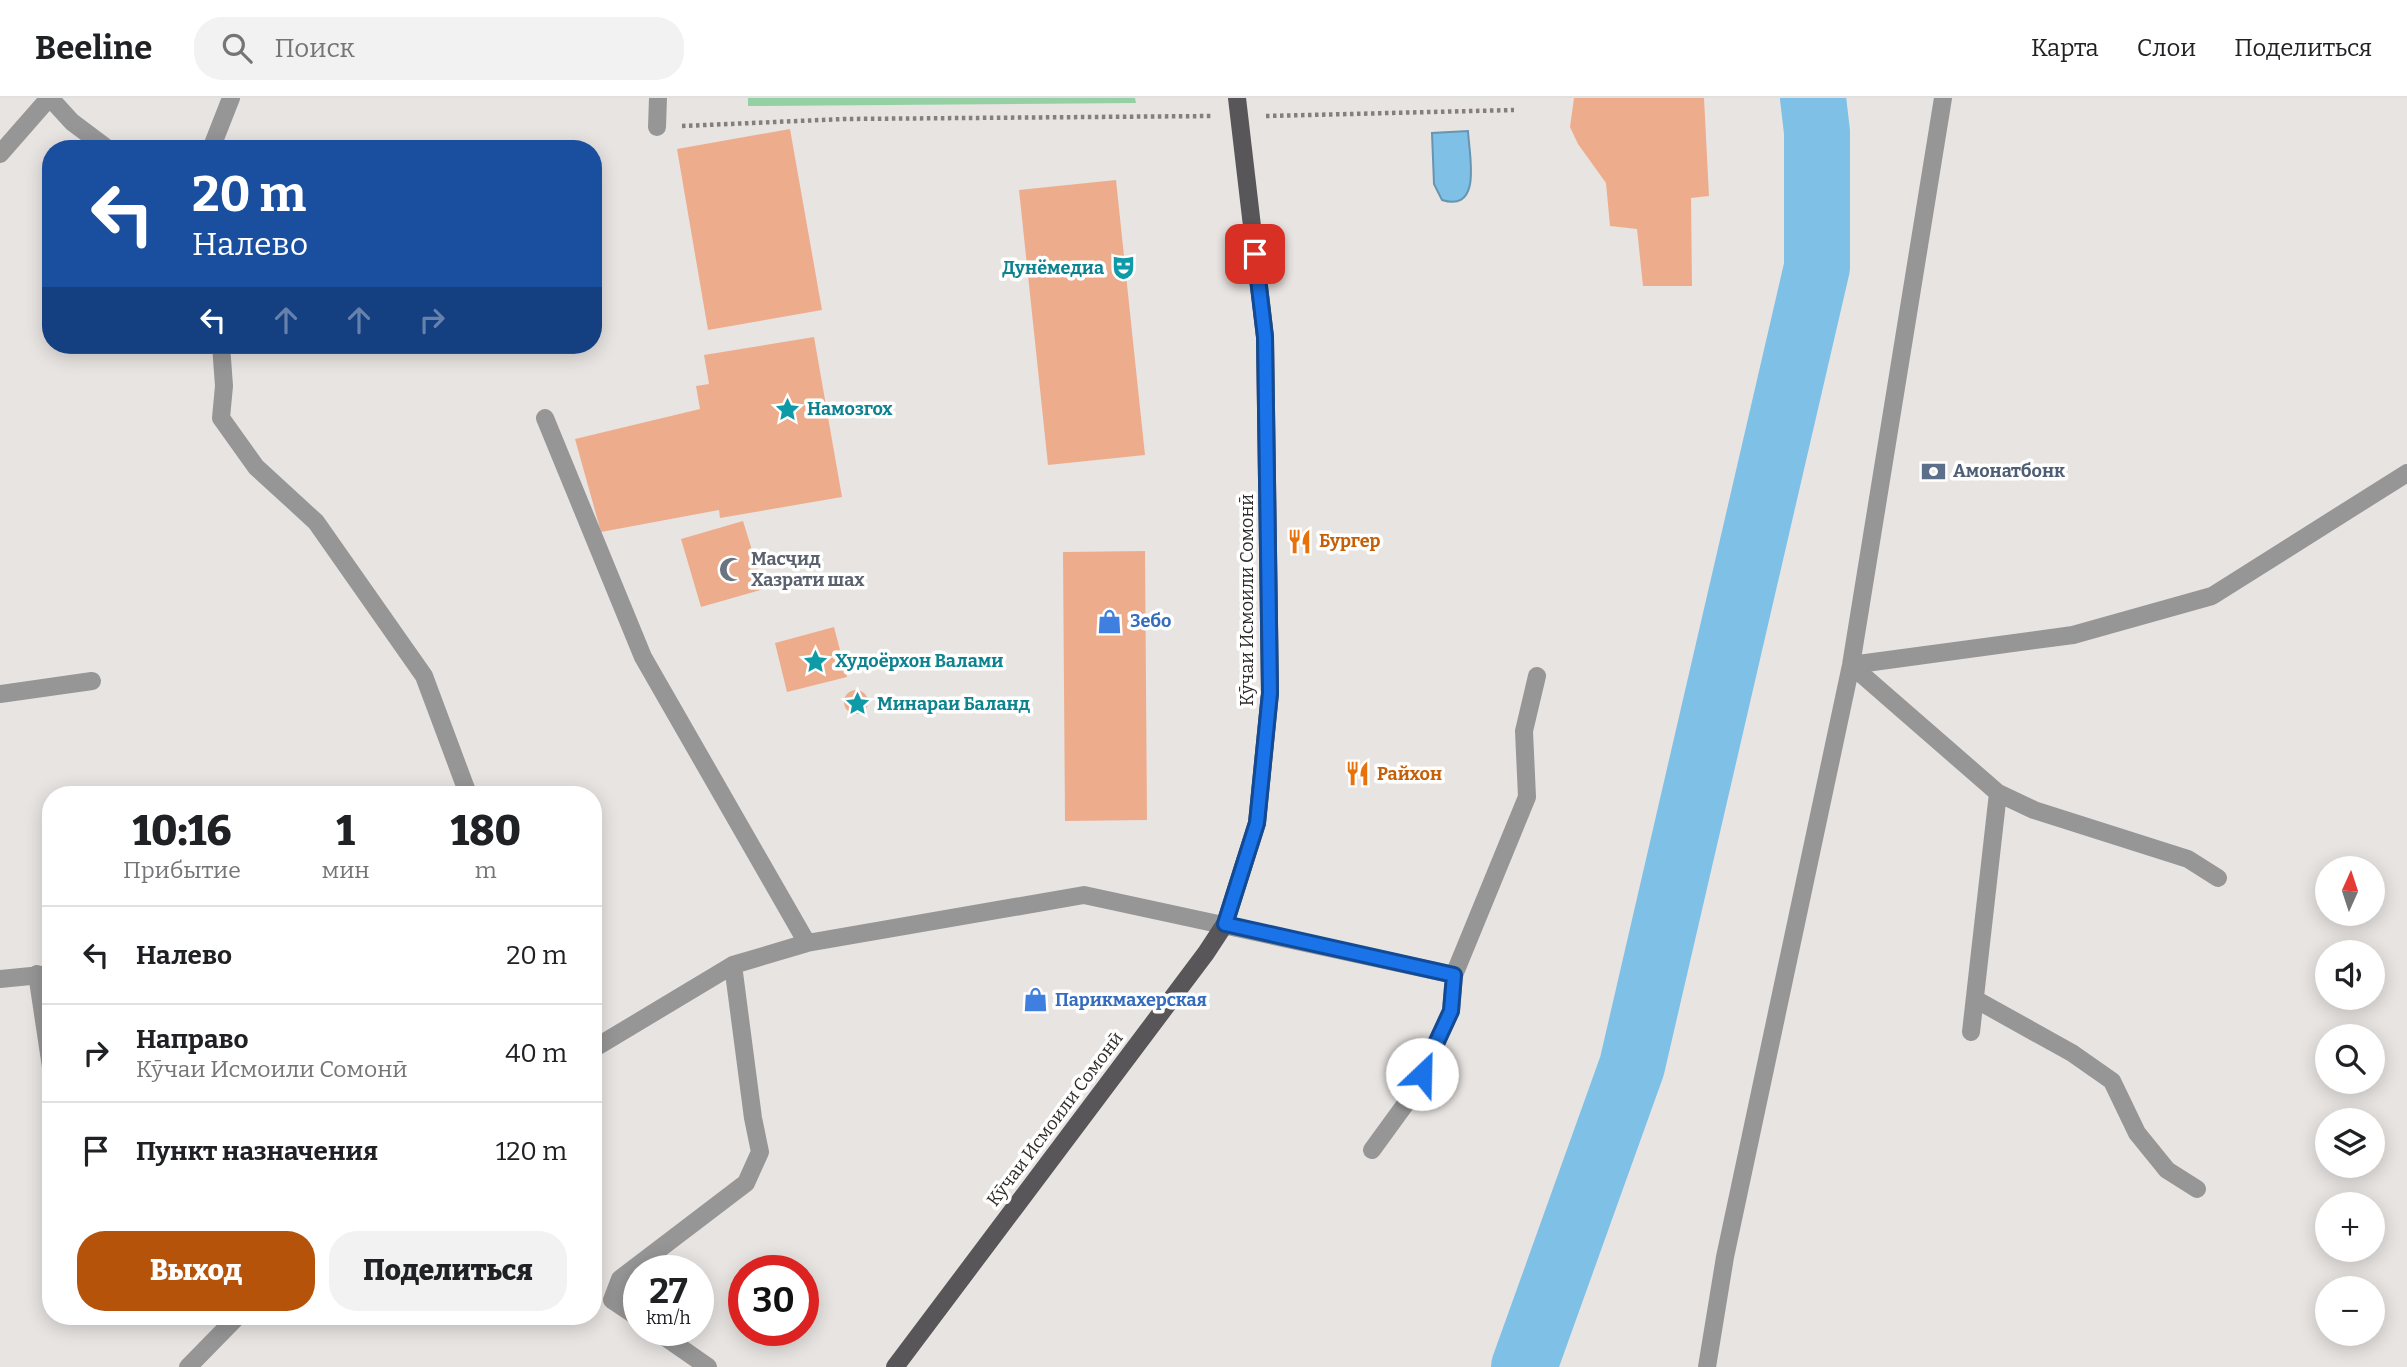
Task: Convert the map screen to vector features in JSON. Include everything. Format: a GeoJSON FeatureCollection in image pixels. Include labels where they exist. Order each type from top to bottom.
{"type":"FeatureCollection","features":[{"type":"Feature","properties":{"kind":"main road","name":"Кӯчаи Исмоили Сомонӣ"},"geometry":{"type":"LineString","coordinates":[[895,1367],[1206,953],[1225,924],[1257,823],[1270,693],[1265,337],[1238,107]]}},
{"type":"Feature","properties":{"kind":"street"},"geometry":{"type":"LineString","coordinates":[[0,154],[50,98],[72,122],[96,140]]}},
{"type":"Feature","properties":{"kind":"street"},"geometry":{"type":"LineString","coordinates":[[215,140],[231,98]]}},
{"type":"Feature","properties":{"kind":"street"},"geometry":{"type":"LineString","coordinates":[[657,127],[658,98]]}},
{"type":"Feature","properties":{"kind":"street"},"geometry":{"type":"LineString","coordinates":[[1707,1367],[1725,1257],[1851,665],[1943,98]]}},
{"type":"Feature","properties":{"kind":"street"},"geometry":{"type":"LineString","coordinates":[[222,354],[224,386],[221,418],[256,467],[316,522],[424,676],[465,786]]}},
{"type":"Feature","properties":{"kind":"street"},"geometry":{"type":"LineString","coordinates":[[545,418],[643,657],[807,943]]}},
{"type":"Feature","properties":{"kind":"street"},"geometry":{"type":"LineString","coordinates":[[1851,665],[2073,635],[2212,596],[2407,473]]}},
{"type":"Feature","properties":{"kind":"street"},"geometry":{"type":"LineString","coordinates":[[1851,665],[1998,793],[2035,810],[2188,859],[2218,878]]}},
{"type":"Feature","properties":{"kind":"street"},"geometry":{"type":"LineString","coordinates":[[1372,1150],[1412,1095],[1451,1011],[1454,975],[1527,797],[1524,731],[1537,676]]}},
{"type":"Feature","properties":{"kind":"street"},"geometry":{"type":"LineString","coordinates":[[0,694],[92,681]]}},
{"type":"Feature","properties":{"kind":"street"},"geometry":{"type":"LineString","coordinates":[[1971,1032],[1998,793]]}},
{"type":"Feature","properties":{"kind":"street"},"geometry":{"type":"LineString","coordinates":[[602,1044],[733,964],[807,943],[1084,895],[1454,975]]}},
{"type":"Feature","properties":{"kind":"street"},"geometry":{"type":"LineString","coordinates":[[651,1255],[746,1182],[760,1152],[733,964]]}},
{"type":"Feature","properties":{"kind":"street"},"geometry":{"type":"LineString","coordinates":[[0,979],[42,974]]}},
{"type":"Feature","properties":{"kind":"street"},"geometry":{"type":"LineString","coordinates":[[1975,999],[2072,1053],[2112,1081],[2137,1133],[2167,1170],[2197,1189]]}},
{"type":"Feature","properties":{"kind":"street"},"geometry":{"type":"LineString","coordinates":[[623,1277],[612,1300],[623,1307]]}},
{"type":"Feature","properties":{"kind":"street"},"geometry":{"type":"LineString","coordinates":[[188,1367],[229,1325]]}},
{"type":"Feature","properties":{"kind":"street"},"geometry":{"type":"LineString","coordinates":[[678,1346],[708,1367]]}},
{"type":"Feature","properties":{"kind":"path"},"geometry":{"type":"LineString","coordinates":[[657,127],[1238,107],[1514,110]]}},
{"type":"Feature","properties":{"kind":"green space"},"geometry":{"type":"Polygon","coordinates":[[[748,98],[1135,98],[1136,103],[748,106],[748,98]]]}},
{"type":"Feature","properties":{"kind":"water"},"geometry":{"type":"Polygon","coordinates":[[[1468,131],[1471,166],[1469,190],[1464,198],[1455,202],[1442,200],[1434,184],[1432,133],[1468,131]]]}},
{"type":"Feature","properties":{"kind":"building"},"geometry":{"type":"Polygon","coordinates":[[[1574,98],[1704,98],[1709,196],[1691,198],[1692,286],[1643,286],[1637,229],[1610,226],[1606,183],[1578,144],[1570,127],[1574,98]]]}},
{"type":"Feature","properties":{"kind":"building"},"geometry":{"type":"Polygon","coordinates":[[[790,129],[822,310],[708,330],[677,149],[790,129]]]}},
{"type":"Feature","properties":{"kind":"building"},"geometry":{"type":"Polygon","coordinates":[[[1116,180],[1145,455],[1048,465],[1019,190],[1116,180]]]}},
{"type":"Feature","properties":{"kind":"building"},"geometry":{"type":"Polygon","coordinates":[[[814,337],[842,497],[720,518],[719,510],[601,532],[575,439],[700,409],[696,386],[709,384],[704,355],[814,337]]]}},
{"type":"Feature","properties":{"kind":"building"},"geometry":{"type":"Polygon","coordinates":[[[743,521],[764,589],[701,607],[681,539],[743,521]]]}},
{"type":"Feature","properties":{"kind":"building"},"geometry":{"type":"Polygon","coordinates":[[[1145,551],[1147,820],[1065,821],[1063,552],[1145,551]]]}},
{"type":"Feature","properties":{"kind":"building"},"geometry":{"type":"Polygon","coordinates":[[[834,627],[847,677],[787,692],[775,643],[834,627]]]}},
{"type":"Feature","properties":{"kind":"building"},"geometry":{"type":"Polygon","coordinates":[[[856,690],[865,693],[868,702],[865,711],[856,714],[847,711],[844,702],[847,693],[856,690]]]}},
{"type":"Feature","properties":{"kind":"waterway"},"geometry":{"type":"LineString","coordinates":[[1524,1367],[1632,1066],[1817,267],[1817,132],[1813,98]]}},
{"type":"Feature","properties":{"kind":"place","name":"Дунёмедиа"},"geometry":{"type":"Point","coordinates":[1124,268]}},
{"type":"Feature","properties":{"kind":"place","name":"Намозгох"},"geometry":{"type":"Point","coordinates":[787,409]}},
{"type":"Feature","properties":{"kind":"place","name":"Амонатбонк"},"geometry":{"type":"Point","coordinates":[1933,471]}},
{"type":"Feature","properties":{"kind":"place","name":"Бургер"},"geometry":{"type":"Point","coordinates":[1299,541]}},
{"type":"Feature","properties":{"kind":"place","name":"Масҷид Хазрати шах"},"geometry":{"type":"Point","coordinates":[731,569]}},
{"type":"Feature","properties":{"kind":"place","name":"Зебо"},"geometry":{"type":"Point","coordinates":[1110,621]}},
{"type":"Feature","properties":{"kind":"place","name":"Худоёрхон Валами"},"geometry":{"type":"Point","coordinates":[815,661]}},
{"type":"Feature","properties":{"kind":"place","name":"Минараи Баланд"},"geometry":{"type":"Point","coordinates":[857,704]}},
{"type":"Feature","properties":{"kind":"place","name":"Райхон"},"geometry":{"type":"Point","coordinates":[1357,774]}},
{"type":"Feature","properties":{"kind":"place","name":"Парикмахерская"},"geometry":{"type":"Point","coordinates":[1035,1000]}},
{"type":"Feature","properties":{"kind":"route"},"geometry":{"type":"LineString","coordinates":[[1255,254],[1265,337],[1270,693],[1257,823],[1225,924],[1454,975],[1451,1011],[1422,1074]]}}]}
